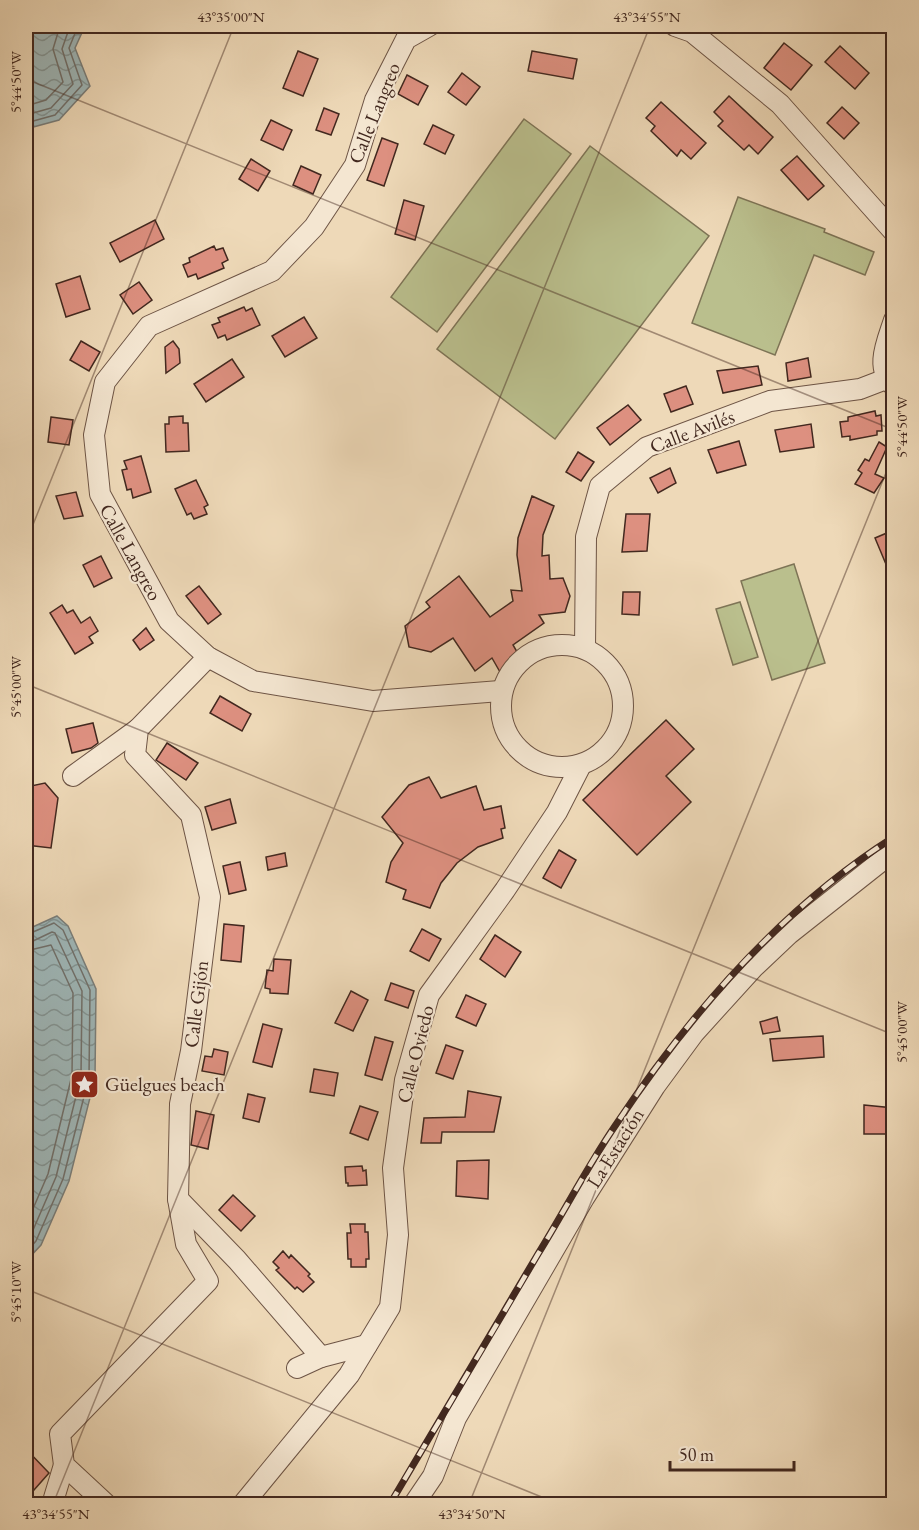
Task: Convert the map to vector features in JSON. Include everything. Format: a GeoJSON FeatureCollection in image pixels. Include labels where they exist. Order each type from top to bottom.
{"type":"FeatureCollection","features":[{"type":"Feature","properties":{"kind":"street","name":"Calle Langreo"},"geometry":{"type":"LineString","coordinates":[[429,26],[406,39],[375,100],[355,165],[314,227],[272,272],[149,326],[105,382],[94,435],[100,494],[169,621],[208,657],[253,681],[372,701],[500,691]]}},
{"type":"Feature","properties":{"kind":"street"},"geometry":{"type":"LineString","coordinates":[[675,26],[692,33],[780,104],[894,232]]}},
{"type":"Feature","properties":{"kind":"street"},"geometry":{"type":"LineString","coordinates":[[890,383],[882,360],[894,320]]}},
{"type":"Feature","properties":{"kind":"street","name":"Calle Avilés"},"geometry":{"type":"LineString","coordinates":[[585,649],[586,537],[600,486],[647,447],[758,405],[770,401],[890,383]]}},
{"type":"Feature","properties":{"kind":"street"},"geometry":{"type":"LineString","coordinates":[[564,644],[585,649],[603,660],[615,674],[622,691],[623,710],[619,728],[610,744],[597,757],[581,765],[563,768],[544,765],[528,758],[514,745],[504,730],[500,712],[500,691],[510,673],[524,657],[543,647],[564,644]]}},
{"type":"Feature","properties":{"kind":"street"},"geometry":{"type":"LineString","coordinates":[[73,776],[138,729],[208,657]]}},
{"type":"Feature","properties":{"kind":"street","name":"Calle Gijón"},"geometry":{"type":"LineString","coordinates":[[64,1465],[60,1434],[208,1281],[186,1244],[178,1199],[180,1104],[191,1051],[210,897],[191,815],[135,755],[138,729]]}},
{"type":"Feature","properties":{"kind":"street","name":"Calle Oviedo"},"geometry":{"type":"LineString","coordinates":[[243,1504],[342,1384],[390,1307],[398,1234],[393,1168],[405,1080],[429,995],[512,881],[556,812],[581,765]]}},
{"type":"Feature","properties":{"kind":"street","name":"La Estación"},"geometry":{"type":"LineString","coordinates":[[414,1504],[433,1476],[456,1418],[584,1198],[655,1086],[694,1033],[753,968],[789,934],[894,851]]}},
{"type":"Feature","properties":{"kind":"street"},"geometry":{"type":"LineString","coordinates":[[178,1199],[237,1260],[321,1357]]}},
{"type":"Feature","properties":{"kind":"street"},"geometry":{"type":"LineString","coordinates":[[297,1368],[321,1357],[367,1345]]}},
{"type":"Feature","properties":{"kind":"street"},"geometry":{"type":"LineString","coordinates":[[54,1504],[64,1465],[106,1504]]}},
{"type":"Feature","properties":{"kind":"green space"},"geometry":{"type":"Polygon","coordinates":[[[524,119],[571,154],[437,332],[391,297],[524,119]]]}},
{"type":"Feature","properties":{"kind":"green space"},"geometry":{"type":"Polygon","coordinates":[[[590,146],[709,236],[555,439],[437,349],[590,146]]]}},
{"type":"Feature","properties":{"kind":"green space"},"geometry":{"type":"Polygon","coordinates":[[[738,197],[825,229],[824,232],[874,252],[865,275],[814,255],[775,355],[692,323],[738,197]]]}},
{"type":"Feature","properties":{"kind":"green space"},"geometry":{"type":"Polygon","coordinates":[[[794,564],[825,663],[772,680],[741,581],[794,564]]]}},
{"type":"Feature","properties":{"kind":"green space"},"geometry":{"type":"Polygon","coordinates":[[[740,602],[758,657],[733,665],[716,609],[740,602]]]}},
{"type":"Feature","properties":{"kind":"water"},"geometry":{"type":"Polygon","coordinates":[[[26,26],[85,26],[75,48],[90,86],[59,120],[26,129],[26,26]]]}},
{"type":"Feature","properties":{"kind":"water"},"geometry":{"type":"Polygon","coordinates":[[[57,916],[68,926],[96,989],[95,1078],[69,1181],[41,1245],[26,1261],[26,930],[57,916]]]}},
{"type":"Feature","properties":{"kind":"building"},"geometry":{"type":"Polygon","coordinates":[[[784,43],[812,65],[791,90],[764,68],[784,43]]]}},
{"type":"Feature","properties":{"kind":"building"},"geometry":{"type":"Polygon","coordinates":[[[840,46],[869,73],[855,89],[825,62],[840,46]]]}},
{"type":"Feature","properties":{"kind":"building"},"geometry":{"type":"Polygon","coordinates":[[[298,51],[318,59],[303,96],[283,88],[298,51]]]}},
{"type":"Feature","properties":{"kind":"building"},"geometry":{"type":"Polygon","coordinates":[[[532,51],[577,59],[573,79],[528,71],[532,51]]]}},
{"type":"Feature","properties":{"kind":"building"},"geometry":{"type":"Polygon","coordinates":[[[462,73],[480,87],[466,105],[448,92],[462,73]]]}},
{"type":"Feature","properties":{"kind":"building"},"geometry":{"type":"Polygon","coordinates":[[[407,75],[428,86],[418,105],[398,94],[407,75]]]}},
{"type":"Feature","properties":{"kind":"building"},"geometry":{"type":"Polygon","coordinates":[[[729,96],[773,137],[758,154],[749,145],[744,150],[718,126],[723,121],[714,112],[729,96]]]}},
{"type":"Feature","properties":{"kind":"building"},"geometry":{"type":"Polygon","coordinates":[[[661,102],[706,143],[691,159],[681,150],[677,156],[651,131],[655,126],[646,118],[661,102]]]}},
{"type":"Feature","properties":{"kind":"building"},"geometry":{"type":"Polygon","coordinates":[[[842,107],[859,123],[844,139],[827,123],[842,107]]]}},
{"type":"Feature","properties":{"kind":"building"},"geometry":{"type":"Polygon","coordinates":[[[324,108],[339,114],[331,135],[316,130],[324,108]]]}},
{"type":"Feature","properties":{"kind":"building"},"geometry":{"type":"Polygon","coordinates":[[[271,120],[292,130],[283,150],[261,140],[271,120]]]}},
{"type":"Feature","properties":{"kind":"building"},"geometry":{"type":"Polygon","coordinates":[[[433,125],[454,135],[445,154],[424,144],[433,125]]]}},
{"type":"Feature","properties":{"kind":"building"},"geometry":{"type":"Polygon","coordinates":[[[382,138],[398,144],[384,186],[367,180],[382,138]]]}},
{"type":"Feature","properties":{"kind":"building"},"geometry":{"type":"Polygon","coordinates":[[[797,156],[824,186],[808,200],[781,170],[797,156]]]}},
{"type":"Feature","properties":{"kind":"building"},"geometry":{"type":"Polygon","coordinates":[[[251,159],[270,171],[258,191],[239,179],[251,159]]]}},
{"type":"Feature","properties":{"kind":"building"},"geometry":{"type":"Polygon","coordinates":[[[301,166],[321,175],[313,194],[293,185],[301,166]]]}},
{"type":"Feature","properties":{"kind":"building"},"geometry":{"type":"Polygon","coordinates":[[[404,200],[424,206],[415,240],[395,234],[404,200]]]}},
{"type":"Feature","properties":{"kind":"building"},"geometry":{"type":"Polygon","coordinates":[[[155,220],[164,239],[120,262],[110,243],[155,220]]]}},
{"type":"Feature","properties":{"kind":"building"},"geometry":{"type":"Polygon","coordinates":[[[214,246],[216,250],[223,248],[228,260],[222,263],[224,268],[198,279],[196,274],[188,277],[183,265],[190,262],[189,258],[214,246]]]}},
{"type":"Feature","properties":{"kind":"building"},"geometry":{"type":"Polygon","coordinates":[[[80,276],[90,309],[66,317],[56,284],[80,276]]]}},
{"type":"Feature","properties":{"kind":"building"},"geometry":{"type":"Polygon","coordinates":[[[139,282],[152,300],[133,314],[120,295],[139,282]]]}},
{"type":"Feature","properties":{"kind":"building"},"geometry":{"type":"Polygon","coordinates":[[[244,307],[246,311],[252,308],[260,325],[227,340],[225,335],[218,338],[212,325],[220,322],[218,318],[244,307]]]}},
{"type":"Feature","properties":{"kind":"building"},"geometry":{"type":"Polygon","coordinates":[[[304,317],[317,338],[285,357],[272,336],[304,317]]]}},
{"type":"Feature","properties":{"kind":"building"},"geometry":{"type":"Polygon","coordinates":[[[81,341],[100,352],[89,371],[70,360],[81,341]]]}},
{"type":"Feature","properties":{"kind":"building"},"geometry":{"type":"Polygon","coordinates":[[[173,341],[179,349],[180,363],[166,373],[165,347],[173,341]]]}},
{"type":"Feature","properties":{"kind":"building"},"geometry":{"type":"Polygon","coordinates":[[[808,358],[811,377],[788,381],[786,363],[808,358]]]}},
{"type":"Feature","properties":{"kind":"building"},"geometry":{"type":"Polygon","coordinates":[[[232,359],[244,377],[206,402],[194,384],[232,359]]]}},
{"type":"Feature","properties":{"kind":"building"},"geometry":{"type":"Polygon","coordinates":[[[758,366],[762,385],[723,393],[717,371],[758,366]]]}},
{"type":"Feature","properties":{"kind":"building"},"geometry":{"type":"Polygon","coordinates":[[[686,386],[693,404],[671,412],[664,394],[686,386]]]}},
{"type":"Feature","properties":{"kind":"building"},"geometry":{"type":"Polygon","coordinates":[[[628,405],[641,420],[610,445],[597,428],[628,405]]]}},
{"type":"Feature","properties":{"kind":"building"},"geometry":{"type":"Polygon","coordinates":[[[875,411],[876,416],[881,415],[882,431],[877,431],[877,435],[850,440],[850,436],[842,437],[840,422],[848,421],[848,417],[875,411]]]}},
{"type":"Feature","properties":{"kind":"building"},"geometry":{"type":"Polygon","coordinates":[[[183,416],[183,423],[188,423],[189,451],[166,452],[165,424],[169,424],[169,417],[183,416]]]}},
{"type":"Feature","properties":{"kind":"building"},"geometry":{"type":"Polygon","coordinates":[[[51,417],[73,420],[69,445],[48,442],[51,417]]]}},
{"type":"Feature","properties":{"kind":"building"},"geometry":{"type":"Polygon","coordinates":[[[811,424],[814,447],[780,452],[775,430],[811,424]]]}},
{"type":"Feature","properties":{"kind":"building"},"geometry":{"type":"Polygon","coordinates":[[[739,441],[746,465],[717,473],[708,450],[739,441]]]}},
{"type":"Feature","properties":{"kind":"building"},"geometry":{"type":"Polygon","coordinates":[[[879,442],[887,447],[875,474],[884,478],[874,493],[855,484],[862,473],[858,470],[865,459],[869,461],[879,442]]]}},
{"type":"Feature","properties":{"kind":"building"},"geometry":{"type":"Polygon","coordinates":[[[578,452],[594,462],[581,481],[566,472],[578,452]]]}},
{"type":"Feature","properties":{"kind":"building"},"geometry":{"type":"Polygon","coordinates":[[[141,456],[151,492],[133,498],[131,489],[127,490],[122,470],[127,469],[124,461],[141,456]]]}},
{"type":"Feature","properties":{"kind":"building"},"geometry":{"type":"Polygon","coordinates":[[[670,468],[676,483],[658,493],[650,478],[670,468]]]}},
{"type":"Feature","properties":{"kind":"building"},"geometry":{"type":"Polygon","coordinates":[[[196,480],[208,505],[204,507],[207,514],[194,519],[191,513],[187,515],[175,489],[196,480]]]}},
{"type":"Feature","properties":{"kind":"building"},"geometry":{"type":"Polygon","coordinates":[[[76,492],[83,516],[64,519],[56,496],[76,492]]]}},
{"type":"Feature","properties":{"kind":"building"},"geometry":{"type":"Polygon","coordinates":[[[532,496],[554,506],[543,535],[542,556],[549,555],[550,579],[563,578],[570,596],[565,612],[539,615],[544,623],[513,645],[520,657],[500,672],[492,658],[475,671],[453,638],[431,652],[409,647],[405,626],[430,607],[426,602],[459,576],[490,617],[513,601],[511,590],[522,591],[517,555],[518,538],[532,496]]]}},
{"type":"Feature","properties":{"kind":"building"},"geometry":{"type":"Polygon","coordinates":[[[626,514],[650,514],[647,551],[622,552],[626,514]]]}},
{"type":"Feature","properties":{"kind":"building"},"geometry":{"type":"Polygon","coordinates":[[[894,530],[894,581],[893,581],[875,538],[894,530]]]}},
{"type":"Feature","properties":{"kind":"building"},"geometry":{"type":"Polygon","coordinates":[[[101,556],[112,578],[94,587],[83,565],[101,556]]]}},
{"type":"Feature","properties":{"kind":"building"},"geometry":{"type":"Polygon","coordinates":[[[199,586],[221,614],[208,624],[186,596],[199,586]]]}},
{"type":"Feature","properties":{"kind":"building"},"geometry":{"type":"Polygon","coordinates":[[[623,592],[640,592],[639,615],[622,614],[623,592]]]}},
{"type":"Feature","properties":{"kind":"building"},"geometry":{"type":"Polygon","coordinates":[[[62,605],[67,613],[73,610],[81,623],[90,617],[98,631],[89,637],[93,643],[75,654],[50,613],[62,605]]]}},
{"type":"Feature","properties":{"kind":"building"},"geometry":{"type":"Polygon","coordinates":[[[146,628],[154,640],[140,650],[133,640],[146,628]]]}},
{"type":"Feature","properties":{"kind":"building"},"geometry":{"type":"Polygon","coordinates":[[[220,696],[251,714],[242,731],[210,713],[220,696]]]}},
{"type":"Feature","properties":{"kind":"building"},"geometry":{"type":"Polygon","coordinates":[[[666,720],[694,749],[666,776],[691,802],[637,855],[583,800],[666,720]]]}},
{"type":"Feature","properties":{"kind":"building"},"geometry":{"type":"Polygon","coordinates":[[[93,723],[98,743],[91,748],[72,753],[66,729],[93,723]]]}},
{"type":"Feature","properties":{"kind":"building"},"geometry":{"type":"Polygon","coordinates":[[[167,743],[198,763],[186,780],[156,760],[167,743]]]}},
{"type":"Feature","properties":{"kind":"building"},"geometry":{"type":"Polygon","coordinates":[[[429,777],[441,798],[476,786],[484,810],[501,806],[505,828],[501,829],[503,838],[478,847],[457,863],[441,883],[430,908],[403,899],[406,890],[386,882],[391,862],[403,843],[382,817],[409,785],[429,777]]]}},
{"type":"Feature","properties":{"kind":"building"},"geometry":{"type":"Polygon","coordinates":[[[45,783],[58,798],[51,848],[26,845],[26,787],[45,783]]]}},
{"type":"Feature","properties":{"kind":"building"},"geometry":{"type":"Polygon","coordinates":[[[230,799],[236,823],[212,830],[205,807],[230,799]]]}},
{"type":"Feature","properties":{"kind":"building"},"geometry":{"type":"Polygon","coordinates":[[[559,850],[576,860],[561,888],[543,878],[559,850]]]}},
{"type":"Feature","properties":{"kind":"building"},"geometry":{"type":"Polygon","coordinates":[[[285,853],[287,866],[268,870],[266,857],[285,853]]]}},
{"type":"Feature","properties":{"kind":"building"},"geometry":{"type":"Polygon","coordinates":[[[240,862],[246,890],[229,894],[223,866],[240,862]]]}},
{"type":"Feature","properties":{"kind":"building"},"geometry":{"type":"Polygon","coordinates":[[[224,924],[244,926],[241,962],[221,960],[224,924]]]}},
{"type":"Feature","properties":{"kind":"building"},"geometry":{"type":"Polygon","coordinates":[[[422,929],[441,939],[429,961],[410,951],[422,929]]]}},
{"type":"Feature","properties":{"kind":"building"},"geometry":{"type":"Polygon","coordinates":[[[495,935],[521,952],[505,977],[480,959],[495,935]]]}},
{"type":"Feature","properties":{"kind":"building"},"geometry":{"type":"Polygon","coordinates":[[[274,959],[291,960],[288,994],[270,993],[270,989],[265,988],[267,970],[273,971],[274,959]]]}},
{"type":"Feature","properties":{"kind":"building"},"geometry":{"type":"Polygon","coordinates":[[[391,983],[414,991],[408,1008],[385,1000],[391,983]]]}},
{"type":"Feature","properties":{"kind":"building"},"geometry":{"type":"Polygon","coordinates":[[[351,991],[368,1000],[353,1031],[335,1023],[351,991]]]}},
{"type":"Feature","properties":{"kind":"building"},"geometry":{"type":"Polygon","coordinates":[[[466,995],[486,1004],[476,1026],[456,1017],[466,995]]]}},
{"type":"Feature","properties":{"kind":"building"},"geometry":{"type":"Polygon","coordinates":[[[777,1017],[780,1031],[763,1034],[760,1022],[777,1017]]]}},
{"type":"Feature","properties":{"kind":"building"},"geometry":{"type":"Polygon","coordinates":[[[263,1024],[282,1029],[272,1067],[253,1062],[263,1024]]]}},
{"type":"Feature","properties":{"kind":"building"},"geometry":{"type":"Polygon","coordinates":[[[823,1036],[824,1057],[773,1061],[770,1039],[823,1036]]]}},
{"type":"Feature","properties":{"kind":"building"},"geometry":{"type":"Polygon","coordinates":[[[375,1037],[393,1042],[382,1080],[365,1075],[375,1037]]]}},
{"type":"Feature","properties":{"kind":"building"},"geometry":{"type":"Polygon","coordinates":[[[446,1045],[463,1051],[453,1079],[436,1073],[446,1045]]]}},
{"type":"Feature","properties":{"kind":"building"},"geometry":{"type":"Polygon","coordinates":[[[214,1049],[228,1052],[224,1075],[202,1071],[205,1056],[212,1057],[214,1049]]]}},
{"type":"Feature","properties":{"kind":"building"},"geometry":{"type":"Polygon","coordinates":[[[314,1069],[338,1073],[334,1096],[310,1092],[314,1069]]]}},
{"type":"Feature","properties":{"kind":"building"},"geometry":{"type":"Polygon","coordinates":[[[468,1091],[501,1097],[494,1132],[442,1132],[441,1143],[421,1143],[424,1118],[465,1117],[468,1091]]]}},
{"type":"Feature","properties":{"kind":"building"},"geometry":{"type":"Polygon","coordinates":[[[248,1094],[265,1098],[259,1122],[243,1118],[248,1094]]]}},
{"type":"Feature","properties":{"kind":"building"},"geometry":{"type":"Polygon","coordinates":[[[864,1105],[894,1108],[894,1134],[864,1134],[864,1105]]]}},
{"type":"Feature","properties":{"kind":"building"},"geometry":{"type":"Polygon","coordinates":[[[360,1106],[378,1112],[368,1140],[350,1133],[360,1106]]]}},
{"type":"Feature","properties":{"kind":"building"},"geometry":{"type":"Polygon","coordinates":[[[196,1111],[214,1115],[208,1149],[191,1145],[196,1111]]]}},
{"type":"Feature","properties":{"kind":"building"},"geometry":{"type":"Polygon","coordinates":[[[489,1160],[488,1199],[456,1196],[457,1161],[489,1160]]]}},
{"type":"Feature","properties":{"kind":"building"},"geometry":{"type":"Polygon","coordinates":[[[362,1166],[363,1171],[366,1170],[367,1185],[348,1186],[345,1167],[362,1166]]]}},
{"type":"Feature","properties":{"kind":"building"},"geometry":{"type":"Polygon","coordinates":[[[233,1195],[255,1216],[241,1231],[219,1210],[233,1195]]]}},
{"type":"Feature","properties":{"kind":"building"},"geometry":{"type":"Polygon","coordinates":[[[350,1224],[365,1224],[365,1232],[368,1232],[369,1259],[366,1259],[366,1267],[351,1267],[351,1259],[348,1259],[347,1233],[351,1233],[350,1224]]]}},
{"type":"Feature","properties":{"kind":"building"},"geometry":{"type":"Polygon","coordinates":[[[283,1251],[289,1258],[291,1255],[310,1274],[308,1276],[314,1282],[303,1292],[297,1287],[295,1289],[276,1270],[279,1268],[273,1262],[283,1251]]]}},
{"type":"Feature","properties":{"kind":"building"},"geometry":{"type":"Polygon","coordinates":[[[26,1449],[49,1473],[26,1499],[26,1449]]]}},
{"type":"Feature","properties":{"kind":"railway"},"geometry":{"type":"LineString","coordinates":[[390,1504],[595,1157],[674,1044],[706,1005],[775,931],[852,866],[894,837]]}},
{"type":"Feature","properties":{"kind":"place","name":"Güelgues beach"},"geometry":{"type":"Point","coordinates":[84,1084]}}]}
